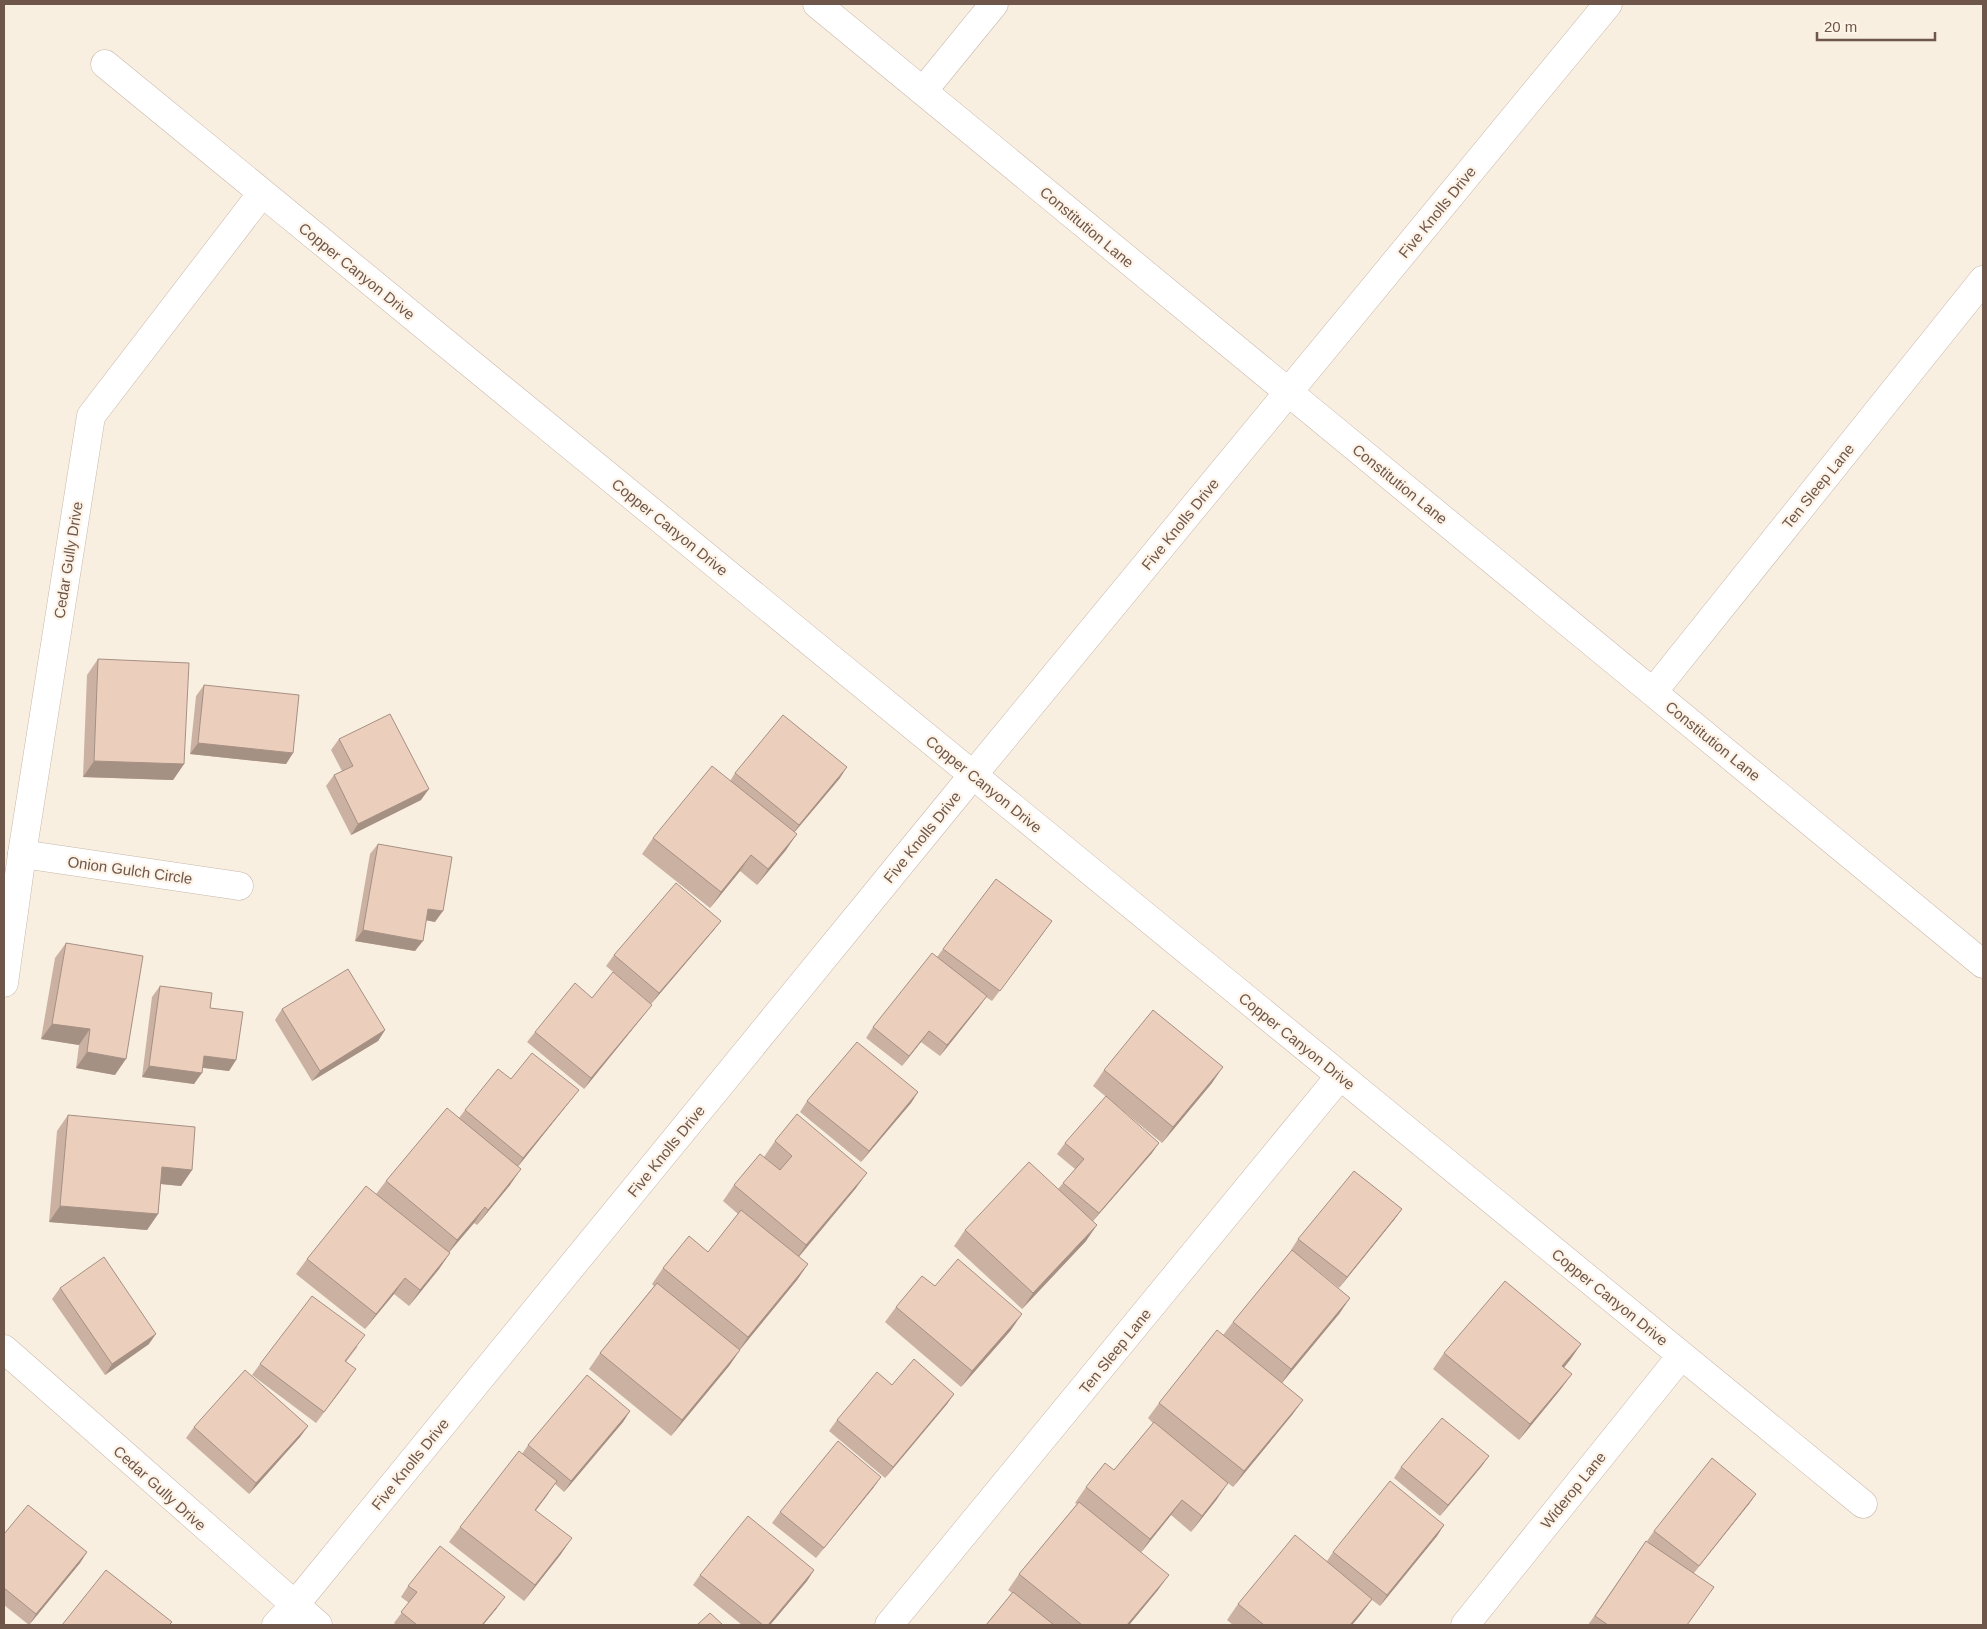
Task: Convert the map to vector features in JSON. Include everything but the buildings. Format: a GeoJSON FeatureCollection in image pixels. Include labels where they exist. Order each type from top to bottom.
{"type":"FeatureCollection","features":[{"type":"Feature","properties":{"kind":"street","name":"Constitution Lane"},"geometry":{"type":"LineString","coordinates":[[817,4],[1983,964]]}},
{"type":"Feature","properties":{"kind":"street"},"geometry":{"type":"LineString","coordinates":[[923,91],[994,4]]}},
{"type":"Feature","properties":{"kind":"street","name":"Five Knolls Drive"},"geometry":{"type":"LineString","coordinates":[[285,1616],[973,775],[1608,4]]}},
{"type":"Feature","properties":{"kind":"street","name":"Copper Canyon Drive"},"geometry":{"type":"LineString","coordinates":[[105,64],[1863,1504]]}},
{"type":"Feature","properties":{"kind":"street","name":"Cedar Gully Drive"},"geometry":{"type":"LineString","coordinates":[[4,983],[22,854],[92,416],[262,193]]}},
{"type":"Feature","properties":{"kind":"street","name":"Ten Sleep Lane"},"geometry":{"type":"LineString","coordinates":[[1653,692],[1983,280]]}},
{"type":"Feature","properties":{"kind":"street","name":"Onion Gulch Circle"},"geometry":{"type":"LineString","coordinates":[[22,854],[238,886]]}},
{"type":"Feature","properties":{"kind":"street","name":"Ten Sleep Lane"},"geometry":{"type":"LineString","coordinates":[[890,1625],[1340,1076]]}},
{"type":"Feature","properties":{"kind":"street","name":"Cedar Gully Drive"},"geometry":{"type":"LineString","coordinates":[[4,1349],[285,1616],[318,1625]]}},
{"type":"Feature","properties":{"kind":"street","name":"Widerop Lane"},"geometry":{"type":"LineString","coordinates":[[1465,1625],[1681,1356]]}}]}
